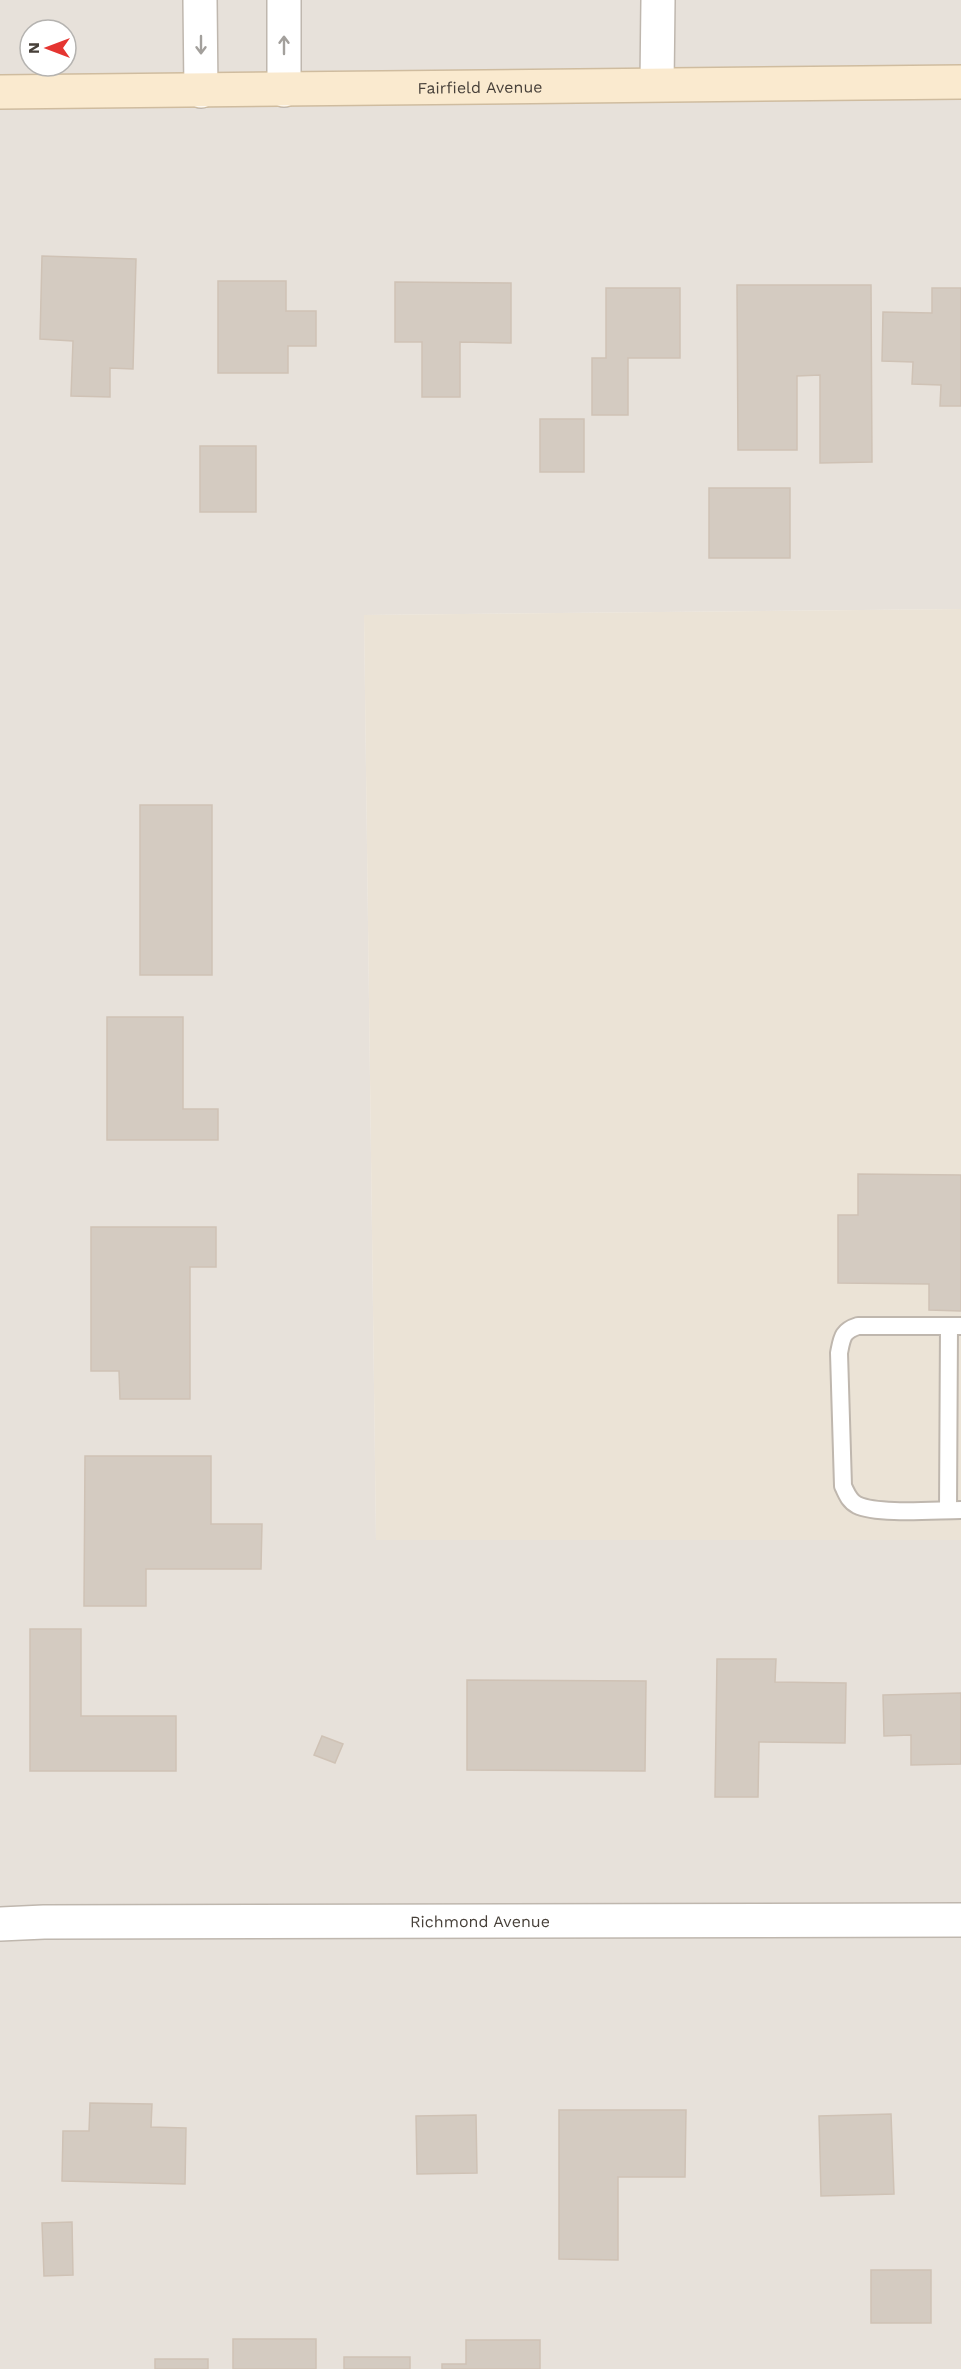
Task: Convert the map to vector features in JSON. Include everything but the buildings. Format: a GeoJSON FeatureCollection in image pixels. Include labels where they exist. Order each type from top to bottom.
{"type":"FeatureCollection","features":[{"type":"Feature","properties":{"kind":"street"},"geometry":{"type":"LineString","coordinates":[[201,0],[201,91]]}},
{"type":"Feature","properties":{"kind":"street"},"geometry":{"type":"LineString","coordinates":[[285,0],[285,90]]}},
{"type":"Feature","properties":{"kind":"street"},"geometry":{"type":"LineString","coordinates":[[657,84],[658,0]]}},
{"type":"Feature","properties":{"kind":"street","name":"Fairfield Avenue"},"geometry":{"type":"LineString","coordinates":[[0,92],[961,82]]}},
{"type":"Feature","properties":{"kind":"street","name":"Richmond Avenue"},"geometry":{"type":"LineString","coordinates":[[0,1924],[44,1922],[961,1920]]}},
{"type":"Feature","properties":{"kind":"lane"},"geometry":{"type":"LineString","coordinates":[[858,1326],[955,1326],[955,1510],[875,1509],[857,1505],[849,1498],[843,1486],[839,1353],[842,1336],[848,1329],[858,1326]]}},
{"type":"Feature","properties":{"kind":"shaded area"},"geometry":{"type":"Polygon","coordinates":[[[0,0],[961,0],[961,609],[364,615],[376,1540],[961,1540],[961,2369],[0,2369],[0,0]]]}},
{"type":"Feature","properties":{"kind":"shaded area"},"geometry":{"type":"Polygon","coordinates":[[[961,609],[961,1540],[376,1540],[364,615],[961,609]]]}}]}
